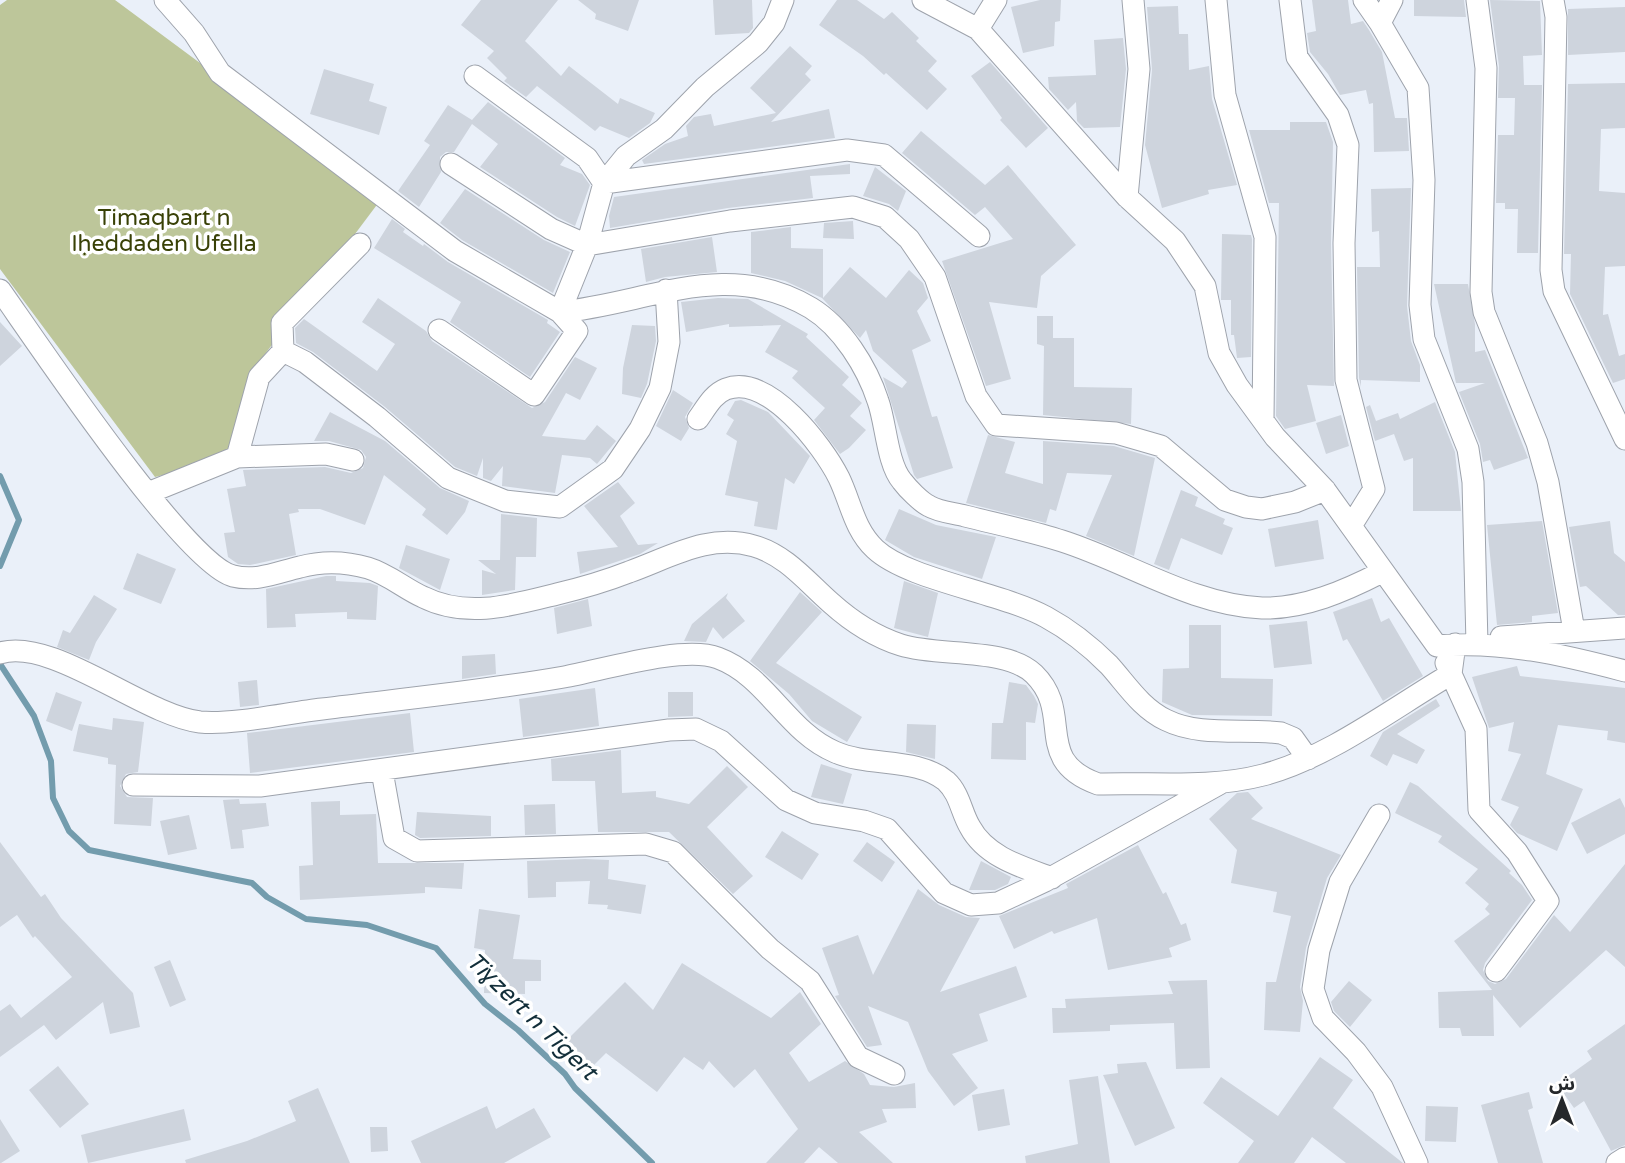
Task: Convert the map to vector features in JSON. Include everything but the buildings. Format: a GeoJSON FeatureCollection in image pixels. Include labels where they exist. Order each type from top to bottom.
{"type":"FeatureCollection","features":[{"type":"Feature","properties":{"kind":"street"},"geometry":{"type":"LineString","coordinates":[[165,0],[194,33],[220,73],[455,251],[560,312],[577,331],[534,395],[439,330]]}},
{"type":"Feature","properties":{"kind":"street"},"geometry":{"type":"LineString","coordinates":[[560,312],[587,245],[604,183],[626,156],[664,129],[705,87],[758,43],[774,23],[783,0]]}},
{"type":"Feature","properties":{"kind":"street"},"geometry":{"type":"LineString","coordinates":[[923,0],[978,29],[1127,197],[1175,241],[1205,286],[1219,353],[1263,420],[1325,490],[1382,572],[1446,645],[1451,674],[1476,729],[1479,810],[1517,852],[1548,901],[1496,971]]}},
{"type":"Feature","properties":{"kind":"street"},"geometry":{"type":"LineString","coordinates":[[978,29],[996,0]]}},
{"type":"Feature","properties":{"kind":"street"},"geometry":{"type":"LineString","coordinates":[[1127,197],[1139,69],[1133,0]]}},
{"type":"Feature","properties":{"kind":"street"},"geometry":{"type":"LineString","coordinates":[[1216,0],[1225,95],[1265,237],[1263,420]]}},
{"type":"Feature","properties":{"kind":"street"},"geometry":{"type":"LineString","coordinates":[[1290,0],[1297,57],[1338,115],[1348,145],[1344,243],[1346,380],[1374,489],[1351,526]]}},
{"type":"Feature","properties":{"kind":"street"},"geometry":{"type":"LineString","coordinates":[[1364,0],[1418,88],[1424,180],[1420,305],[1424,339],[1468,449],[1473,482],[1477,641]]}},
{"type":"Feature","properties":{"kind":"street"},"geometry":{"type":"LineString","coordinates":[[1380,23],[1392,0]]}},
{"type":"Feature","properties":{"kind":"street"},"geometry":{"type":"LineString","coordinates":[[1478,0],[1486,68],[1481,292],[1484,312],[1537,443],[1548,482],[1574,631]]}},
{"type":"Feature","properties":{"kind":"street"},"geometry":{"type":"LineString","coordinates":[[1553,0],[1556,17],[1551,270],[1554,291],[1625,439]]}},
{"type":"Feature","properties":{"kind":"street"},"geometry":{"type":"LineString","coordinates":[[475,76],[587,158],[604,183]]}},
{"type":"Feature","properties":{"kind":"street"},"geometry":{"type":"LineString","coordinates":[[604,183],[847,150],[884,155],[979,236]]}},
{"type":"Feature","properties":{"kind":"street"},"geometry":{"type":"LineString","coordinates":[[451,164],[551,229],[587,245],[730,221],[853,207],[885,217],[909,239],[935,277],[976,396],[996,425],[1116,433],[1161,446],[1225,500],[1246,507],[1262,509],[1295,502],[1325,490]]}},
{"type":"Feature","properties":{"kind":"street"},"geometry":{"type":"LineString","coordinates":[[237,457],[259,377],[283,351],[282,323],[360,244]]}},
{"type":"Feature","properties":{"kind":"street"},"geometry":{"type":"LineString","coordinates":[[560,312],[597,309],[666,290],[723,282],[770,290],[812,309],[839,334],[863,366],[878,401],[901,480],[929,506],[1063,541],[1225,605],[1265,608],[1315,600],[1344,592],[1382,572]]}},
{"type":"Feature","properties":{"kind":"street"},"geometry":{"type":"LineString","coordinates":[[0,290],[148,493],[211,566],[231,576],[254,579],[304,565],[337,562],[370,569],[425,598],[452,607],[481,610],[580,589],[704,543],[730,542],[756,547],[779,558],[834,606],[873,633],[902,645],[929,651],[1011,660],[1031,671],[1046,687],[1055,708],[1058,750],[1067,766],[1080,778],[1098,784],[1223,782],[1263,775],[1308,760],[1451,674]]}},
{"type":"Feature","properties":{"kind":"street"},"geometry":{"type":"LineString","coordinates":[[283,351],[305,362],[377,417],[448,478],[505,501],[560,507],[613,469],[640,429],[660,388],[669,342],[666,290]]}},
{"type":"Feature","properties":{"kind":"street"},"geometry":{"type":"LineString","coordinates":[[698,419],[715,395],[728,388],[748,388],[771,396],[789,412],[839,478],[862,534],[876,550],[923,573],[1010,600],[1047,618],[1081,639],[1147,709],[1167,720],[1189,728],[1281,733],[1293,738],[1308,760]]}},
{"type":"Feature","properties":{"kind":"street"},"geometry":{"type":"LineString","coordinates":[[148,493],[237,457],[326,454],[353,460]]}},
{"type":"Feature","properties":{"kind":"street"},"geometry":{"type":"LineString","coordinates":[[1446,645],[1625,628]]}},
{"type":"Feature","properties":{"kind":"street"},"geometry":{"type":"LineString","coordinates":[[1477,641],[1557,653],[1625,671]]}},
{"type":"Feature","properties":{"kind":"street"},"geometry":{"type":"LineString","coordinates":[[0,653],[10,650],[37,653],[167,711],[200,722],[561,677],[672,656],[693,654],[714,657],[734,665],[751,677],[800,730],[835,752],[932,772],[949,783],[970,828],[991,851],[1015,865],[1052,878]]}},
{"type":"Feature","properties":{"kind":"street"},"geometry":{"type":"LineString","coordinates":[[133,785],[260,786],[669,730],[696,729],[721,741],[786,800],[815,813],[864,821],[887,829],[944,893],[971,905],[998,903],[1052,878],[1223,782]]}},
{"type":"Feature","properties":{"kind":"street"},"geometry":{"type":"LineString","coordinates":[[382,771],[394,838],[417,851],[646,844],[673,852],[770,949],[810,981],[858,1057],[894,1074]]}},
{"type":"Feature","properties":{"kind":"street"},"geometry":{"type":"LineString","coordinates":[[1379,815],[1340,882],[1319,950],[1313,989],[1323,1018],[1356,1052],[1382,1087],[1417,1163]]}},
{"type":"Feature","properties":{"kind":"street"},"geometry":{"type":"LineString","coordinates":[[1616,1163],[1625,1158]]}},
{"type":"Feature","properties":{"kind":"green space","name":"Timaqbart n Iḥeddaden Ufella"},"geometry":{"type":"Polygon","coordinates":[[[7,0],[115,0],[382,198],[250,374],[228,459],[155,477],[0,269],[0,5],[7,0]]]}},
{"type":"Feature","properties":{"kind":"waterway","name":"Tiɣzert n Tigert"},"geometry":{"type":"LineString","coordinates":[[0,476],[19,520],[0,566]]}},
{"type":"Feature","properties":{"kind":"waterway","name":"Tiɣzert n Tigert"},"geometry":{"type":"LineString","coordinates":[[0,664],[34,716],[51,761],[53,798],[69,831],[89,850],[252,883],[267,897],[306,919],[367,925],[436,948],[485,1004],[518,1030],[565,1074],[575,1088],[652,1163]]}}]}
